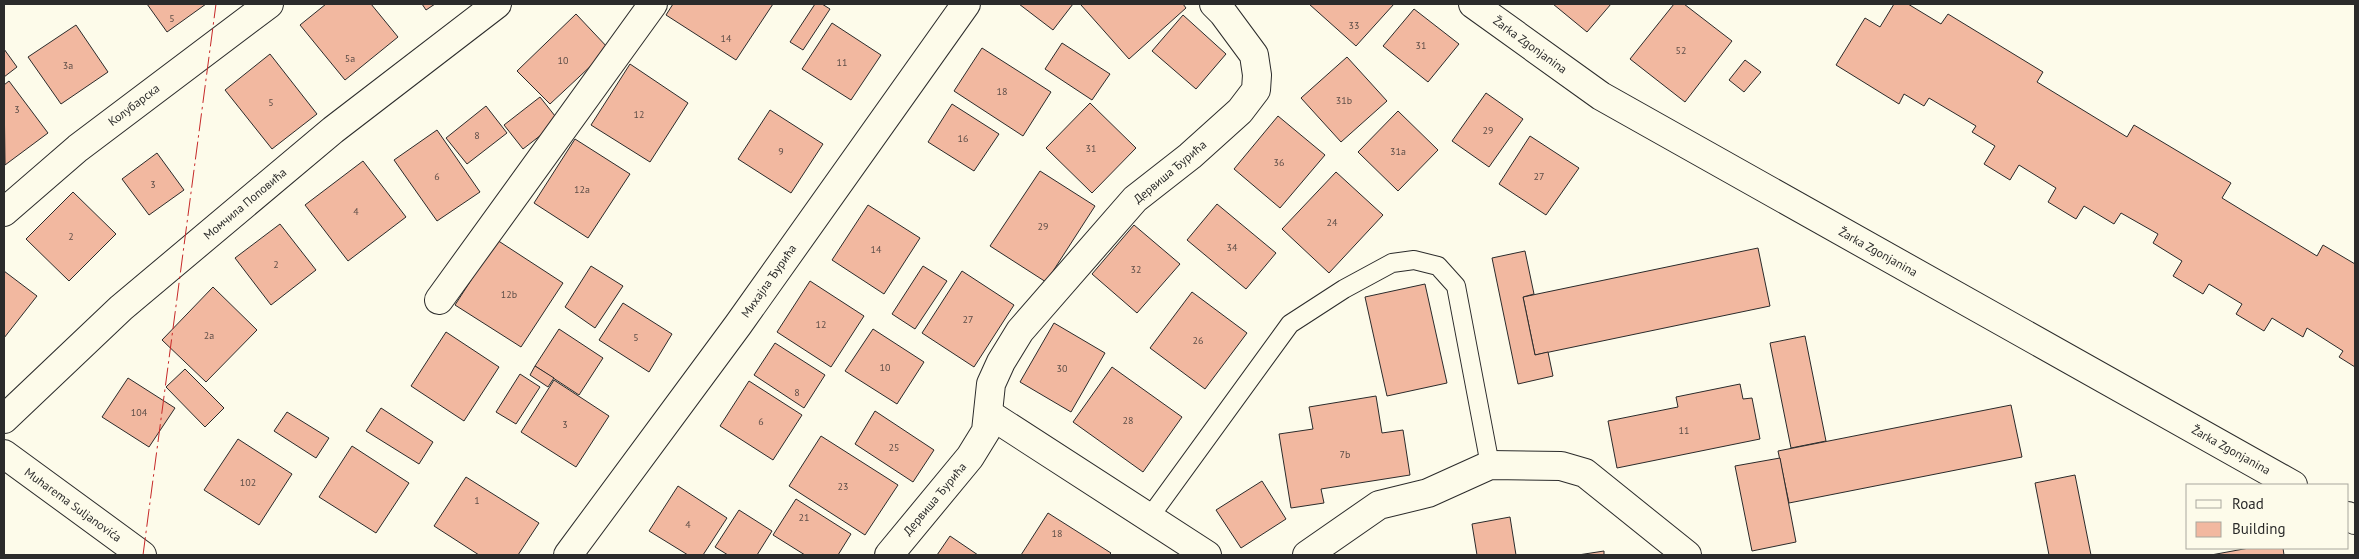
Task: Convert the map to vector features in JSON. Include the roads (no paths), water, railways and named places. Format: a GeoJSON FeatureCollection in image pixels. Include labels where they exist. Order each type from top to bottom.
{"type":"FeatureCollection","features":[{"type":"Feature","properties":{"kind":"street","name":"Колубарска"},"geometry":{"type":"LineString","coordinates":[[4,212],[78,148],[269,4]]}},
{"type":"Feature","properties":{"kind":"street","name":"Момчила Поповића"},"geometry":{"type":"LineString","coordinates":[[4,419],[121,308],[333,130],[497,4]]}},
{"type":"Feature","properties":{"kind":"street"},"geometry":{"type":"LineString","coordinates":[[439,300],[653,4]]}},
{"type":"Feature","properties":{"kind":"street","name":"Михајла Ђурића"},"geometry":{"type":"LineString","coordinates":[[568,555],[738,325],[966,4]]}},
{"type":"Feature","properties":{"kind":"street","name":"Дервиша Ђурића"},"geometry":{"type":"LineString","coordinates":[[889,555],[970,457],[986,431],[991,384],[1000,362],[1020,331],[1135,199],[1190,156],[1240,111],[1256,90],[1257,75],[1254,55],[1223,13],[1214,4]]}},
{"type":"Feature","properties":{"kind":"street","name":"Žarka Zgonjanina"},"geometry":{"type":"LineString","coordinates":[[1473,4],[1601,96],[2291,484]]}},
{"type":"Feature","properties":{"kind":"street"},"geometry":{"type":"LineString","coordinates":[[989,414],[1207,555]]}},
{"type":"Feature","properties":{"kind":"street","name":"Muharema Suljanovića"},"geometry":{"type":"LineString","coordinates":[[4,454],[142,555]]}},
{"type":"Feature","properties":{"kind":"street"},"geometry":{"type":"LineString","coordinates":[[1307,555],[1379,506],[1428,493],[1490,465],[1561,466],[1585,473],[1687,555]]}},
{"type":"Feature","properties":{"kind":"lane"},"geometry":{"type":"LineString","coordinates":[[1149,518],[1290,324],[1344,289],[1392,263],[1414,260],[1438,266],[1456,286],[1490,465]]}}]}
